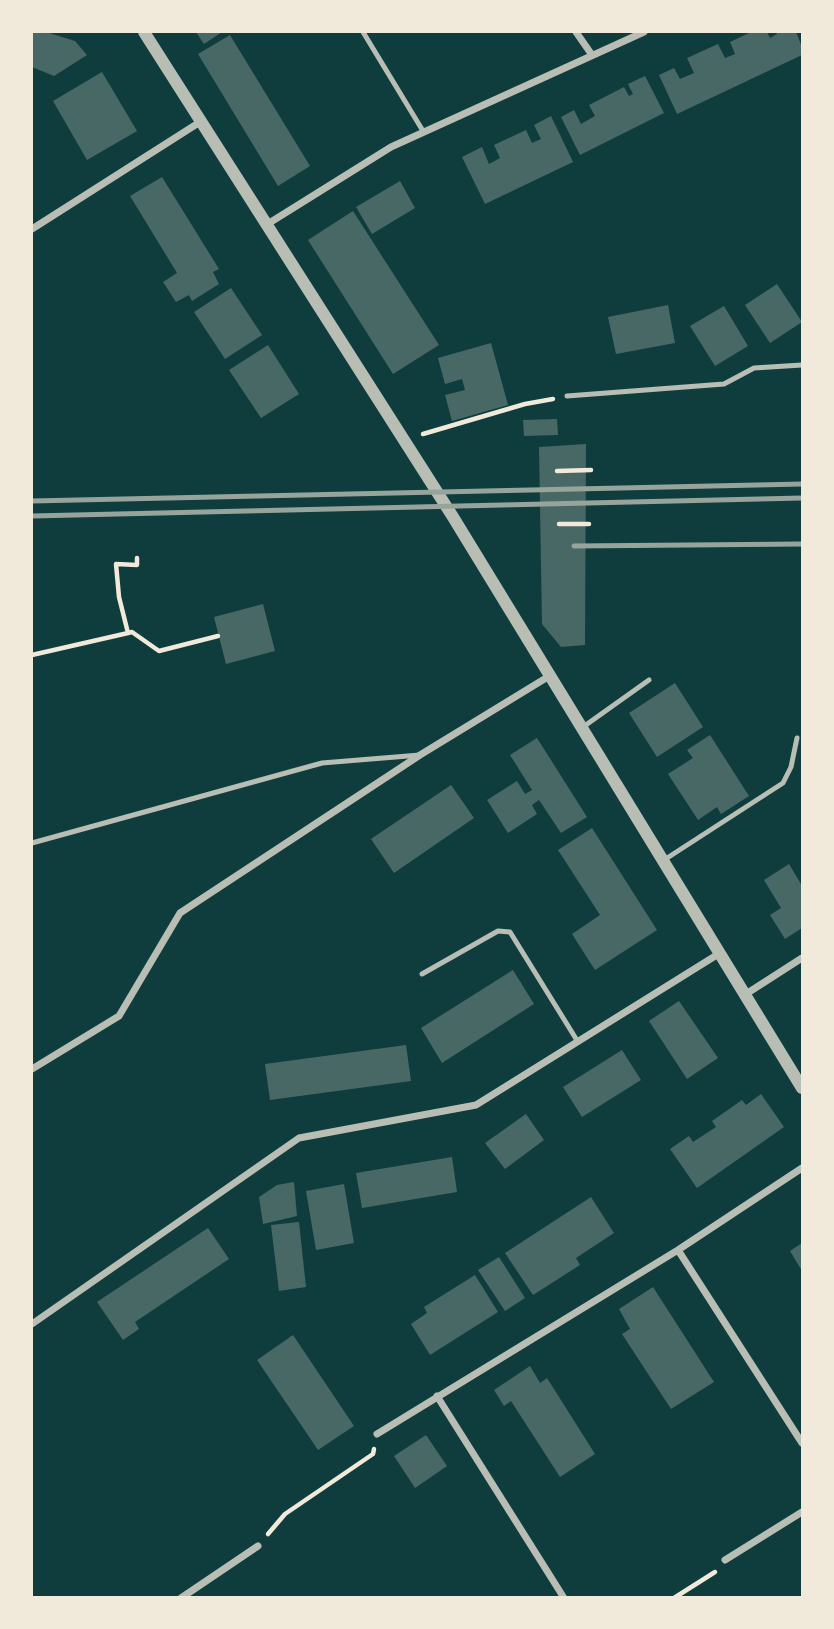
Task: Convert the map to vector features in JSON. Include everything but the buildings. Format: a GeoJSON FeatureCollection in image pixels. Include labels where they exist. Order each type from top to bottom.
{"type":"FeatureCollection","features":[{"type":"Feature","properties":{"kind":"street"},"geometry":{"type":"LineString","coordinates":[[144,32],[551,675],[803,1088]]}},
{"type":"Feature","properties":{"kind":"street"},"geometry":{"type":"LineString","coordinates":[[576,32],[592,55]]}},
{"type":"Feature","properties":{"kind":"street"},"geometry":{"type":"LineString","coordinates":[[266,225],[391,147],[645,32]]}},
{"type":"Feature","properties":{"kind":"street"},"geometry":{"type":"LineString","coordinates":[[32,229],[200,122]]}},
{"type":"Feature","properties":{"kind":"street"},"geometry":{"type":"LineString","coordinates":[[32,1069],[119,1016],[180,913],[419,755],[551,675]]}},
{"type":"Feature","properties":{"kind":"street"},"geometry":{"type":"LineString","coordinates":[[32,1324],[299,1138],[476,1105],[721,953]]}},
{"type":"Feature","properties":{"kind":"street"},"geometry":{"type":"LineString","coordinates":[[746,995],[803,958]]}},
{"type":"Feature","properties":{"kind":"street"},"geometry":{"type":"LineString","coordinates":[[377,1434],[678,1250],[803,1168]]}},
{"type":"Feature","properties":{"kind":"street"},"geometry":{"type":"LineString","coordinates":[[678,1250],[803,1443]]}},
{"type":"Feature","properties":{"kind":"street"},"geometry":{"type":"LineString","coordinates":[[437,1396],[564,1598]]}},
{"type":"Feature","properties":{"kind":"street"},"geometry":{"type":"LineString","coordinates":[[725,1560],[803,1512]]}},
{"type":"Feature","properties":{"kind":"street"},"geometry":{"type":"LineString","coordinates":[[181,1598],[258,1546]]}},
{"type":"Feature","properties":{"kind":"lane"},"geometry":{"type":"LineString","coordinates":[[363,32],[423,131]]}},
{"type":"Feature","properties":{"kind":"lane"},"geometry":{"type":"LineString","coordinates":[[567,396],[724,384],[754,368],[803,365]]}},
{"type":"Feature","properties":{"kind":"lane"},"geometry":{"type":"LineString","coordinates":[[583,727],[649,680]]}},
{"type":"Feature","properties":{"kind":"lane"},"geometry":{"type":"LineString","coordinates":[[664,860],[783,783],[791,767],[797,738]]}},
{"type":"Feature","properties":{"kind":"lane"},"geometry":{"type":"LineString","coordinates":[[32,843],[322,763],[419,755]]}},
{"type":"Feature","properties":{"kind":"lane"},"geometry":{"type":"LineString","coordinates":[[422,974],[498,931],[510,932],[578,1042]]}},
{"type":"Feature","properties":{"kind":"path"},"geometry":{"type":"LineString","coordinates":[[403,440],[525,404],[567,396]]}},
{"type":"Feature","properties":{"kind":"path"},"geometry":{"type":"LineString","coordinates":[[557,471],[591,470]]}},
{"type":"Feature","properties":{"kind":"path"},"geometry":{"type":"LineString","coordinates":[[559,524],[589,524]]}},
{"type":"Feature","properties":{"kind":"path"},"geometry":{"type":"LineString","coordinates":[[128,633],[119,597],[116,564],[137,565],[137,558]]}},
{"type":"Feature","properties":{"kind":"path"},"geometry":{"type":"LineString","coordinates":[[32,655],[132,632],[159,651],[218,636]]}},
{"type":"Feature","properties":{"kind":"path"},"geometry":{"type":"LineString","coordinates":[[258,1546],[285,1514],[373,1454],[377,1434]]}},
{"type":"Feature","properties":{"kind":"path"},"geometry":{"type":"LineString","coordinates":[[674,1598],[715,1572],[725,1560]]}},
{"type":"Feature","properties":{"kind":"railway"},"geometry":{"type":"LineString","coordinates":[[32,501],[802,484]]}},
{"type":"Feature","properties":{"kind":"railway"},"geometry":{"type":"LineString","coordinates":[[32,516],[802,498]]}},
{"type":"Feature","properties":{"kind":"railway"},"geometry":{"type":"LineString","coordinates":[[574,546],[802,544]]}}]}
